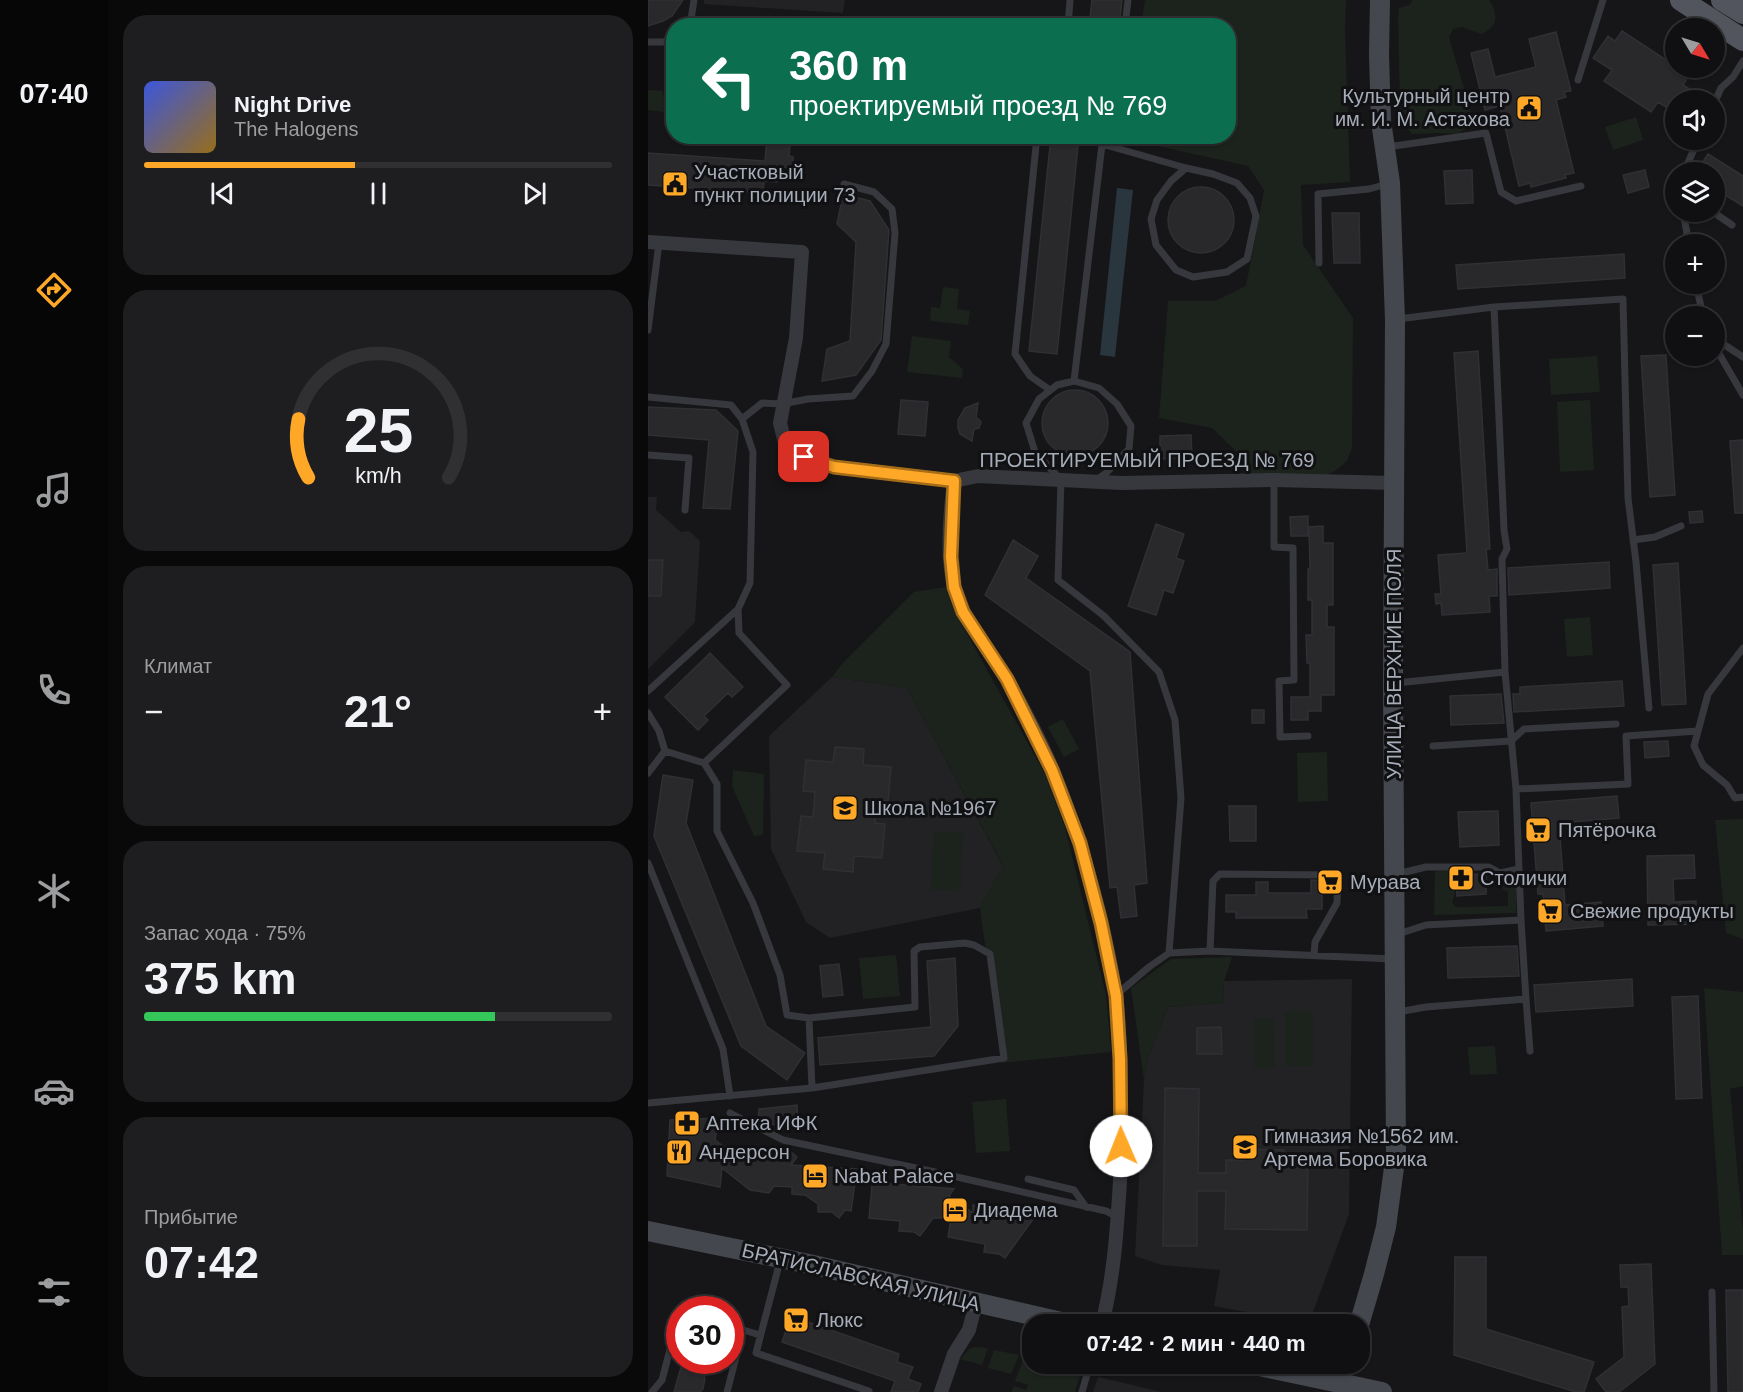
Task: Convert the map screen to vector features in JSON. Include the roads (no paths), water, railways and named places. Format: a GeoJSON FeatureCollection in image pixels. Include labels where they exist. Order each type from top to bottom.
{"type":"FeatureCollection","features":[{"type":"Feature","properties":{"kind":"main road","name":"УЛИЦА ВЕРХНИЕ ПОЛЯ"},"geometry":{"type":"LineString","coordinates":[[1362,1314],[1386,1227],[1396,1153],[1393,683],[1395,320],[1390,183],[1381,121],[1380,0]]}},
{"type":"Feature","properties":{"kind":"main road"},"geometry":{"type":"LineString","coordinates":[[1681,0],[1743,40]]}},
{"type":"Feature","properties":{"kind":"main road"},"geometry":{"type":"LineString","coordinates":[[1722,0],[1743,13]]}},
{"type":"Feature","properties":{"kind":"main road","name":"БРАТИСЛАВСКАЯ УЛИЦА"},"geometry":{"type":"LineString","coordinates":[[649,1230],[1027,1314]]}},
{"type":"Feature","properties":{"kind":"main road"},"geometry":{"type":"LineString","coordinates":[[1310,1374],[1340,1379],[1382,1392]]}},
{"type":"Feature","properties":{"kind":"street","name":"ПРОЕКТИРУЕМЫЙ ПРОЕЗД № 769"},"geometry":{"type":"LineString","coordinates":[[654,242],[802,252],[796,338],[780,423],[784,440],[804,457],[834,467],[954,481],[978,476],[1121,483],[1274,480],[1394,483]]}},
{"type":"Feature","properties":{"kind":"street"},"geometry":{"type":"LineString","coordinates":[[954,481],[951,557],[954,587],[963,612],[1007,679],[1030,723],[1067,807],[1080,843],[1101,923],[1116,996],[1120,1059],[1121,1146],[1118,1217],[1109,1296],[1104,1314]]}},
{"type":"Feature","properties":{"kind":"street"},"geometry":{"type":"LineString","coordinates":[[941,1392],[954,1354],[969,1330],[976,1302]]}},
{"type":"Feature","properties":{"kind":"lane"},"geometry":{"type":"LineString","coordinates":[[691,18],[694,0]]}},
{"type":"Feature","properties":{"kind":"lane"},"geometry":{"type":"LineString","coordinates":[[1069,18],[1070,0]]}},
{"type":"Feature","properties":{"kind":"lane"},"geometry":{"type":"LineString","coordinates":[[1126,18],[1128,0]]}},
{"type":"Feature","properties":{"kind":"lane"},"geometry":{"type":"LineString","coordinates":[[1578,80],[1603,0]]}},
{"type":"Feature","properties":{"kind":"lane"},"geometry":{"type":"LineString","coordinates":[[648,42],[666,41]]}},
{"type":"Feature","properties":{"kind":"lane"},"geometry":{"type":"LineString","coordinates":[[1720,90],[1743,62]]}},
{"type":"Feature","properties":{"kind":"lane"},"geometry":{"type":"LineString","coordinates":[[1384,147],[1486,133],[1501,192],[1516,201],[1581,186]]}},
{"type":"Feature","properties":{"kind":"lane"},"geometry":{"type":"LineString","coordinates":[[1036,144],[1015,354],[1030,376],[1050,390]]}},
{"type":"Feature","properties":{"kind":"lane"},"geometry":{"type":"LineString","coordinates":[[1074,381],[1102,144]]}},
{"type":"Feature","properties":{"kind":"lane"},"geometry":{"type":"LineString","coordinates":[[1114,144],[1237,183],[1250,198],[1256,216],[1246,259],[1227,272],[1193,277],[1176,270],[1156,245],[1151,219],[1157,200],[1186,168]]}},
{"type":"Feature","properties":{"kind":"lane"},"geometry":{"type":"LineString","coordinates":[[1319,263],[1318,194],[1369,189],[1390,183]]}},
{"type":"Feature","properties":{"kind":"lane"},"geometry":{"type":"LineString","coordinates":[[742,419],[762,404],[854,396],[872,371],[886,345],[895,233],[892,209],[874,192],[844,184]]}},
{"type":"Feature","properties":{"kind":"lane"},"geometry":{"type":"LineString","coordinates":[[1725,220],[1732,225]]}},
{"type":"Feature","properties":{"kind":"lane"},"geometry":{"type":"LineString","coordinates":[[648,330],[654,242]]}},
{"type":"Feature","properties":{"kind":"lane"},"geometry":{"type":"LineString","coordinates":[[1395,320],[1494,307],[1623,299],[1628,498],[1649,708]]}},
{"type":"Feature","properties":{"kind":"lane"},"geometry":{"type":"LineString","coordinates":[[1494,307],[1504,530],[1507,549],[1502,559],[1505,672],[1516,789],[1521,920],[1530,1051]]}},
{"type":"Feature","properties":{"kind":"lane"},"geometry":{"type":"LineString","coordinates":[[1725,345],[1743,357]]}},
{"type":"Feature","properties":{"kind":"lane"},"geometry":{"type":"LineString","coordinates":[[1725,364],[1743,395]]}},
{"type":"Feature","properties":{"kind":"lane"},"geometry":{"type":"LineString","coordinates":[[1094,481],[1106,473],[1129,449],[1131,426],[1118,404],[1099,388],[1074,381],[1057,385],[1039,399],[1026,423],[1035,452],[1061,480],[1058,580],[1104,616],[1159,672],[1175,720],[1181,798],[1168,953]]}},
{"type":"Feature","properties":{"kind":"lane"},"geometry":{"type":"LineString","coordinates":[[648,397],[730,405],[742,419],[753,452],[750,583],[738,609],[648,692]]}},
{"type":"Feature","properties":{"kind":"lane"},"geometry":{"type":"LineString","coordinates":[[648,455],[689,458],[685,510]]}},
{"type":"Feature","properties":{"kind":"lane"},"geometry":{"type":"LineString","coordinates":[[1274,480],[1274,547],[1293,548],[1294,680],[1279,681],[1280,737],[1308,736]]}},
{"type":"Feature","properties":{"kind":"lane"},"geometry":{"type":"LineString","coordinates":[[1633,540],[1655,537],[1681,526]]}},
{"type":"Feature","properties":{"kind":"lane"},"geometry":{"type":"LineString","coordinates":[[704,763],[787,685],[739,633],[738,609]]}},
{"type":"Feature","properties":{"kind":"lane"},"geometry":{"type":"LineString","coordinates":[[1743,648],[1708,694],[1694,746],[1703,765],[1727,784],[1735,798],[1743,798]]}},
{"type":"Feature","properties":{"kind":"lane"},"geometry":{"type":"LineString","coordinates":[[1731,664],[1743,658]]}},
{"type":"Feature","properties":{"kind":"lane"},"geometry":{"type":"LineString","coordinates":[[1393,683],[1505,672]]}},
{"type":"Feature","properties":{"kind":"lane"},"geometry":{"type":"LineString","coordinates":[[648,713],[659,732],[665,752]]}},
{"type":"Feature","properties":{"kind":"lane"},"geometry":{"type":"LineString","coordinates":[[1433,746],[1511,741],[1524,729],[1616,724]]}},
{"type":"Feature","properties":{"kind":"lane"},"geometry":{"type":"LineString","coordinates":[[1516,789],[1628,784],[1626,736],[1698,731]]}},
{"type":"Feature","properties":{"kind":"lane"},"geometry":{"type":"LineString","coordinates":[[648,1103],[812,1088],[1004,1058],[990,954],[965,943],[920,947],[914,951],[915,1007],[809,1018],[787,1015],[780,975],[753,903],[717,831],[717,784],[704,763],[665,752]]}},
{"type":"Feature","properties":{"kind":"lane"},"geometry":{"type":"LineString","coordinates":[[648,772],[665,752]]}},
{"type":"Feature","properties":{"kind":"lane"},"geometry":{"type":"LineString","coordinates":[[648,863],[723,1048],[730,1095]]}},
{"type":"Feature","properties":{"kind":"lane"},"geometry":{"type":"LineString","coordinates":[[1395,875],[1426,867],[1490,867],[1500,873],[1520,869]]}},
{"type":"Feature","properties":{"kind":"lane"},"geometry":{"type":"LineString","coordinates":[[1210,951],[1213,881],[1220,874],[1338,875],[1337,903],[1315,942],[1314,955]]}},
{"type":"Feature","properties":{"kind":"lane"},"geometry":{"type":"LineString","coordinates":[[1395,935],[1426,925],[1521,920]]}},
{"type":"Feature","properties":{"kind":"lane"},"geometry":{"type":"LineString","coordinates":[[1116,996],[1168,953],[1210,951],[1396,959]]}},
{"type":"Feature","properties":{"kind":"lane"},"geometry":{"type":"LineString","coordinates":[[1396,1013],[1426,1007],[1526,999]]}},
{"type":"Feature","properties":{"kind":"lane"},"geometry":{"type":"LineString","coordinates":[[809,1018],[812,1088]]}},
{"type":"Feature","properties":{"kind":"lane"},"geometry":{"type":"LineString","coordinates":[[730,1113],[783,1140],[1106,1211],[1118,1217]]}},
{"type":"Feature","properties":{"kind":"lane"},"geometry":{"type":"LineString","coordinates":[[1028,1179],[1074,1190],[1086,1207]]}},
{"type":"Feature","properties":{"kind":"lane"},"geometry":{"type":"LineString","coordinates":[[780,1258],[756,1353],[868,1392]]}},
{"type":"Feature","properties":{"kind":"lane"},"geometry":{"type":"LineString","coordinates":[[1712,1292],[1714,1392]]}},
{"type":"Feature","properties":{"kind":"lane"},"geometry":{"type":"LineString","coordinates":[[744,1330],[760,1335]]}},
{"type":"Feature","properties":{"kind":"lane"},"geometry":{"type":"LineString","coordinates":[[652,1392],[662,1380],[666,1365]]}},
{"type":"Feature","properties":{"kind":"lane"},"geometry":{"type":"LineString","coordinates":[[727,1392],[732,1374]]}},
{"type":"Feature","properties":{"kind":"lane"},"geometry":{"type":"LineString","coordinates":[[1082,1392],[1087,1374]]}},
{"type":"Feature","properties":{"kind":"place","name":"Культурный центр им. И. М. Астахова"},"geometry":{"type":"Point","coordinates":[1529,108]}},
{"type":"Feature","properties":{"kind":"place","name":"Участковый пункт полиции 73"},"geometry":{"type":"Point","coordinates":[675,184]}},
{"type":"Feature","properties":{"kind":"place","name":"Школа №1967"},"geometry":{"type":"Point","coordinates":[845,808]}},
{"type":"Feature","properties":{"kind":"place","name":"Пятёрочка"},"geometry":{"type":"Point","coordinates":[1538,830]}},
{"type":"Feature","properties":{"kind":"place","name":"Столички"},"geometry":{"type":"Point","coordinates":[1461,878]}},
{"type":"Feature","properties":{"kind":"place","name":"Мурава"},"geometry":{"type":"Point","coordinates":[1330,882]}},
{"type":"Feature","properties":{"kind":"place","name":"Свежие продукты"},"geometry":{"type":"Point","coordinates":[1550,911]}},
{"type":"Feature","properties":{"kind":"place","name":"Аптека ИФК"},"geometry":{"type":"Point","coordinates":[687,1123]}},
{"type":"Feature","properties":{"kind":"place","name":"Гимназия №1562 им. Артема Боровика"},"geometry":{"type":"Point","coordinates":[1245,1147]}},
{"type":"Feature","properties":{"kind":"place","name":"Андерсон"},"geometry":{"type":"Point","coordinates":[679,1152]}},
{"type":"Feature","properties":{"kind":"place","name":"Nabat Palace"},"geometry":{"type":"Point","coordinates":[815,1176]}},
{"type":"Feature","properties":{"kind":"place","name":"Диадема"},"geometry":{"type":"Point","coordinates":[955,1210]}},
{"type":"Feature","properties":{"kind":"place","name":"Люкс"},"geometry":{"type":"Point","coordinates":[796,1320]}}]}
